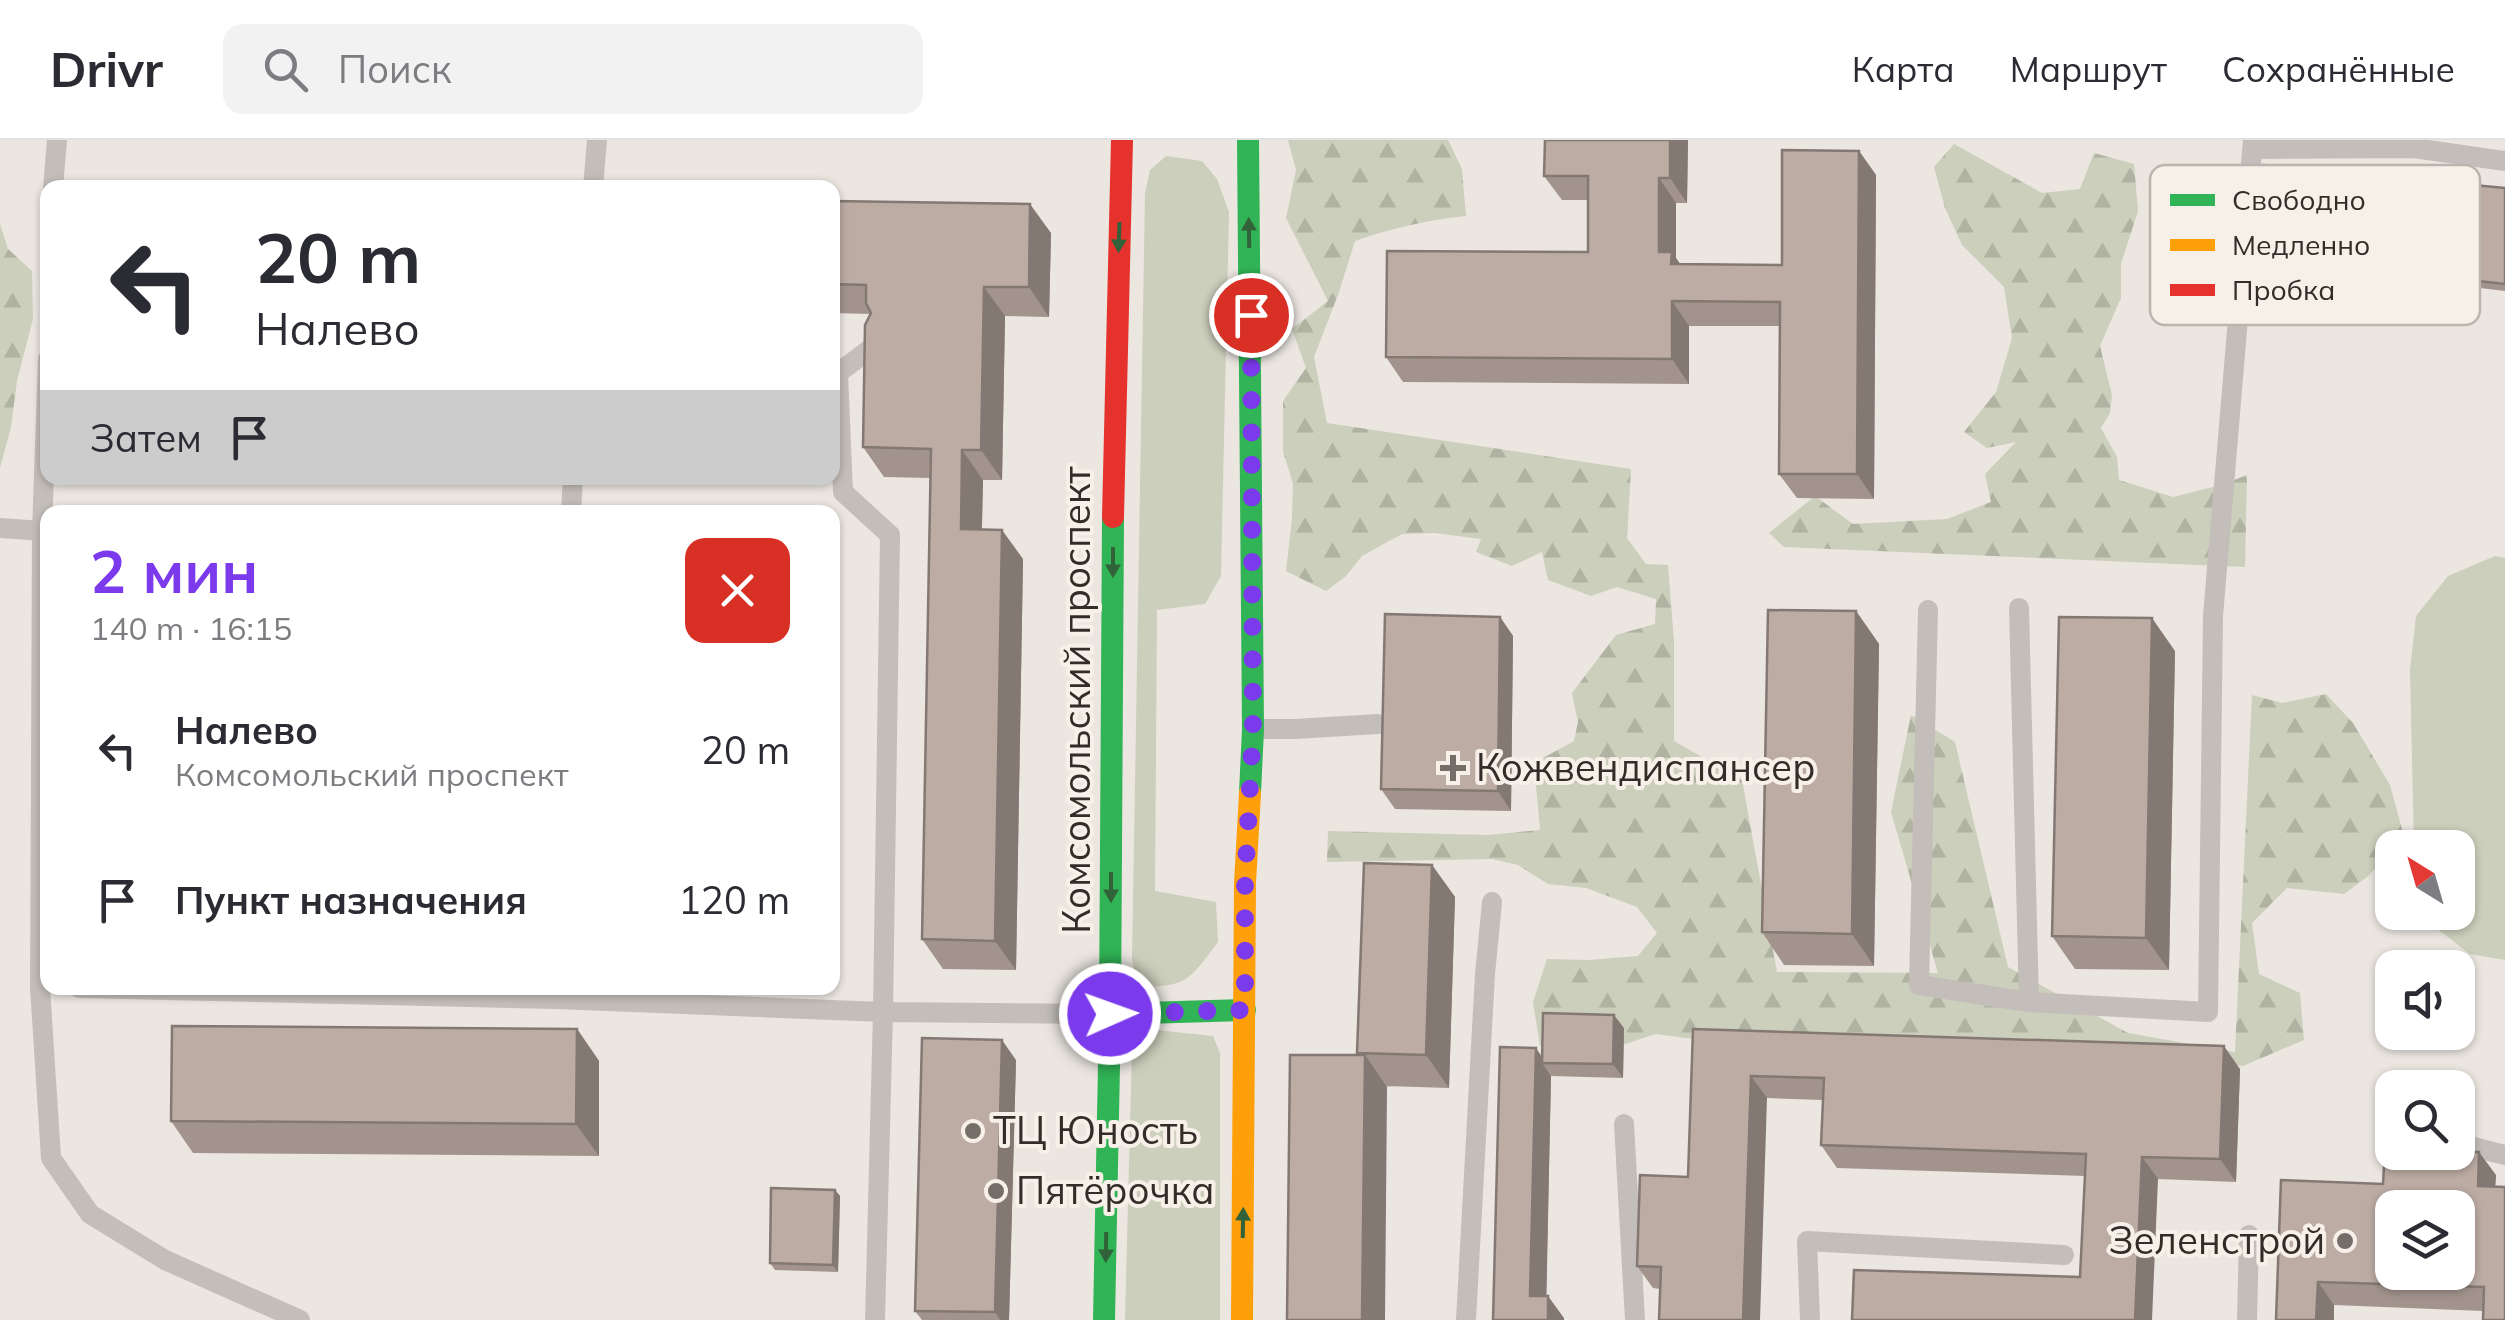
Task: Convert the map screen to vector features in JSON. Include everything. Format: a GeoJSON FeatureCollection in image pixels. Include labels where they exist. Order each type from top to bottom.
{"type":"FeatureCollection","features":[{"type":"Feature","properties":{"kind":"main road","name":"Комсомольский проспект"},"geometry":{"type":"LineString","coordinates":[[1104,1320],[1114,421],[1122,140]]}},
{"type":"Feature","properties":{"kind":"main road"},"geometry":{"type":"LineString","coordinates":[[1242,1320],[1245,883],[1253,729],[1248,140]]}},
{"type":"Feature","properties":{"kind":"main road"},"geometry":{"type":"LineString","coordinates":[[1110,1014],[1245,1010]]}},
{"type":"Feature","properties":{"kind":"lane"},"geometry":{"type":"LineString","coordinates":[[54,180],[57,140]]}},
{"type":"Feature","properties":{"kind":"lane"},"geometry":{"type":"LineString","coordinates":[[594,180],[597,140]]}},
{"type":"Feature","properties":{"kind":"lane"},"geometry":{"type":"LineString","coordinates":[[2253,144],[2414,148],[2505,161]]}},
{"type":"Feature","properties":{"kind":"lane"},"geometry":{"type":"LineString","coordinates":[[1928,610],[1919,985],[2029,1002],[2208,1012],[2213,616],[2238,325]]}},
{"type":"Feature","properties":{"kind":"lane"},"geometry":{"type":"LineString","coordinates":[[840,370],[878,343]]}},
{"type":"Feature","properties":{"kind":"lane"},"geometry":{"type":"LineString","coordinates":[[840,447],[843,492],[890,536],[875,1320]]}},
{"type":"Feature","properties":{"kind":"lane"},"geometry":{"type":"LineString","coordinates":[[0,528],[40,531]]}},
{"type":"Feature","properties":{"kind":"lane"},"geometry":{"type":"LineString","coordinates":[[2019,608],[2029,1002]]}},
{"type":"Feature","properties":{"kind":"lane"},"geometry":{"type":"LineString","coordinates":[[1253,729],[1378,724]]}},
{"type":"Feature","properties":{"kind":"lane"},"geometry":{"type":"LineString","coordinates":[[1466,1320],[1492,902]]}},
{"type":"Feature","properties":{"kind":"lane"},"geometry":{"type":"LineString","coordinates":[[44,995],[52,1158],[90,1214],[165,1260],[300,1320]]}},
{"type":"Feature","properties":{"kind":"lane"},"geometry":{"type":"LineString","coordinates":[[590,995],[883,1012],[1110,1014]]}},
{"type":"Feature","properties":{"kind":"lane"},"geometry":{"type":"LineString","coordinates":[[1624,1124],[1636,1320]]}},
{"type":"Feature","properties":{"kind":"lane"},"geometry":{"type":"LineString","coordinates":[[2475,1147],[2505,1155]]}},
{"type":"Feature","properties":{"kind":"lane"},"geometry":{"type":"LineString","coordinates":[[2247,1320],[2249,1236]]}},
{"type":"Feature","properties":{"kind":"lane"},"geometry":{"type":"LineString","coordinates":[[1810,1320],[1807,1241],[2064,1255]]}},
{"type":"Feature","properties":{"kind":"green space"},"geometry":{"type":"Polygon","coordinates":[[[1288,140],[1448,140],[1462,169],[1466,216],[1410,225],[1355,241],[1314,357],[1327,423],[1631,469],[1627,538],[1646,564],[1668,565],[1674,641],[1674,741],[1742,780],[1777,972],[1938,973],[1891,812],[1911,715],[1955,742],[2008,967],[2128,1033],[2235,1052],[2252,695],[2282,703],[2326,694],[2353,723],[2390,785],[2402,830],[2375,830],[2375,869],[2344,894],[2287,888],[2252,923],[2259,974],[2300,993],[2304,1040],[2243,1066],[1701,1040],[1655,1034],[1614,1048],[1562,1054],[1540,1046],[1533,1002],[1547,959],[1638,956],[1657,933],[1637,907],[1586,888],[1548,884],[1518,865],[1492,859],[1327,862],[1328,831],[1488,835],[1540,830],[1534,763],[1574,741],[1578,722],[1572,693],[1616,635],[1655,624],[1656,599],[1617,587],[1591,596],[1548,580],[1542,552],[1512,566],[1476,552],[1481,539],[1435,533],[1402,534],[1362,556],[1346,576],[1326,591],[1286,571],[1293,484],[1283,451],[1283,401],[1306,368],[1292,329],[1328,301],[1286,218],[1296,170],[1288,140]]]}},
{"type":"Feature","properties":{"kind":"green space"},"geometry":{"type":"Polygon","coordinates":[[[1954,144],[2042,193],[2080,189],[2094,153],[2134,164],[2138,211],[2121,264],[2121,298],[2100,346],[2112,395],[2110,413],[2101,428],[2117,457],[2119,480],[2173,497],[2247,475],[2245,567],[1784,547],[1769,533],[1815,496],[1853,524],[1947,519],[1991,502],[1985,474],[2016,442],[1987,448],[1964,432],[1996,392],[2012,338],[2004,287],[1962,245],[1945,208],[1934,167],[1954,144]]]}},
{"type":"Feature","properties":{"kind":"green space"},"geometry":{"type":"Polygon","coordinates":[[[1166,156],[1202,161],[1217,179],[1229,212],[1221,576],[1205,604],[1157,610],[1155,891],[1216,902],[1218,942],[1186,979],[1138,987],[1132,960],[1145,193],[1150,170],[1166,156]]]}},
{"type":"Feature","properties":{"kind":"green space"},"geometry":{"type":"Polygon","coordinates":[[[0,224],[8,249],[32,271],[33,319],[0,468],[0,224]]]}},
{"type":"Feature","properties":{"kind":"green space"},"geometry":{"type":"Polygon","coordinates":[[[2495,556],[2505,558],[2505,960],[2475,955],[2475,950],[2465,950],[2439,930],[2475,930],[2475,830],[2414,830],[2410,670],[2416,616],[2448,576],[2495,556]]]}},
{"type":"Feature","properties":{"kind":"green space"},"geometry":{"type":"Polygon","coordinates":[[[1147,1029],[1213,1036],[1220,1053],[1220,1320],[1125,1320],[1132,1047],[1147,1029]]]}},
{"type":"Feature","properties":{"kind":"building"},"geometry":{"type":"Polygon","coordinates":[[[1545,140],[1670,140],[1670,178],[1659,178],[1659,252],[1672,252],[1671,264],[1782,265],[1782,150],[1859,151],[1857,474],[1779,474],[1780,302],[1672,301],[1672,359],[1386,357],[1387,251],[1588,252],[1588,176],[1544,176],[1545,140]]]}},
{"type":"Feature","properties":{"kind":"building"},"geometry":{"type":"Polygon","coordinates":[[[2480,186],[2505,188],[2505,284],[2480,281],[2480,186]]]}},
{"type":"Feature","properties":{"kind":"building"},"geometry":{"type":"Polygon","coordinates":[[[840,201],[1030,204],[1029,287],[984,287],[981,450],[962,450],[961,529],[1002,530],[995,941],[922,939],[931,449],[863,447],[865,325],[871,313],[866,303],[866,285],[840,284],[840,201]]]}},
{"type":"Feature","properties":{"kind":"building"},"geometry":{"type":"Polygon","coordinates":[[[1768,610],[1856,611],[1852,934],[1762,932],[1768,610]]]}},
{"type":"Feature","properties":{"kind":"building"},"geometry":{"type":"Polygon","coordinates":[[[1385,614],[1500,617],[1498,791],[1381,789],[1385,614]]]}},
{"type":"Feature","properties":{"kind":"building"},"geometry":{"type":"Polygon","coordinates":[[[2059,617],[2152,618],[2146,938],[2052,936],[2059,617]]]}},
{"type":"Feature","properties":{"kind":"building"},"geometry":{"type":"Polygon","coordinates":[[[1364,863],[1432,865],[1426,1055],[1357,1053],[1364,863]]]}},
{"type":"Feature","properties":{"kind":"building"},"geometry":{"type":"Polygon","coordinates":[[[1543,1013],[1614,1015],[1613,1064],[1542,1063],[1543,1013]]]}},
{"type":"Feature","properties":{"kind":"building"},"geometry":{"type":"Polygon","coordinates":[[[172,1026],[577,1029],[576,1124],[171,1121],[172,1026]]]}},
{"type":"Feature","properties":{"kind":"building"},"geometry":{"type":"Polygon","coordinates":[[[1693,1029],[2224,1046],[2220,1159],[2142,1157],[2135,1320],[1852,1320],[1854,1270],[2080,1277],[2086,1154],[1821,1145],[1824,1078],[1751,1076],[1743,1320],[1659,1320],[1661,1267],[1637,1266],[1640,1175],[1688,1177],[1693,1029]]]}},
{"type":"Feature","properties":{"kind":"building"},"geometry":{"type":"Polygon","coordinates":[[[922,1038],[1002,1040],[995,1312],[915,1311],[922,1038]]]}},
{"type":"Feature","properties":{"kind":"building"},"geometry":{"type":"Polygon","coordinates":[[[1500,1047],[1536,1048],[1530,1296],[1548,1296],[1548,1320],[1493,1320],[1500,1047]]]}},
{"type":"Feature","properties":{"kind":"building"},"geometry":{"type":"Polygon","coordinates":[[[1290,1055],[1365,1055],[1362,1320],[1287,1320],[1290,1055]]]}},
{"type":"Feature","properties":{"kind":"building"},"geometry":{"type":"Polygon","coordinates":[[[2475,1152],[2479,1152],[2478,1186],[2505,1187],[2505,1320],[2483,1320],[2484,1287],[2475,1287],[2475,1190],[2375,1190],[2375,1284],[2318,1282],[2316,1320],[2276,1320],[2281,1180],[2383,1184],[2384,1170],[2475,1170],[2475,1152]]]}},
{"type":"Feature","properties":{"kind":"building"},"geometry":{"type":"Polygon","coordinates":[[[771,1188],[835,1190],[833,1265],[770,1263],[771,1188]]]}},
{"type":"Feature","properties":{"kind":"traffic: fast"},"geometry":{"type":"LineString","coordinates":[[1248,140],[1253,729],[1250,793]]}},
{"type":"Feature","properties":{"kind":"traffic: fast"},"geometry":{"type":"LineString","coordinates":[[1104,1320],[1113,517]]}},
{"type":"Feature","properties":{"kind":"traffic: fast"},"geometry":{"type":"LineString","coordinates":[[1110,1014],[1245,1010]]}},
{"type":"Feature","properties":{"kind":"traffic: slow"},"geometry":{"type":"LineString","coordinates":[[1242,1320],[1245,883],[1250,793]]}},
{"type":"Feature","properties":{"kind":"traffic: jam"},"geometry":{"type":"LineString","coordinates":[[1113,517],[1122,140]]}},
{"type":"Feature","properties":{"kind":"place","name":"Кожвендиспансер"},"geometry":{"type":"Point","coordinates":[1453,768]}},
{"type":"Feature","properties":{"kind":"place","name":"ТЦ Юность"},"geometry":{"type":"Point","coordinates":[973,1131]}},
{"type":"Feature","properties":{"kind":"place","name":"Пятёрочка"},"geometry":{"type":"Point","coordinates":[996,1191]}},
{"type":"Feature","properties":{"kind":"place","name":"Зеленстрой"},"geometry":{"type":"Point","coordinates":[2345,1241]}},
{"type":"Feature","properties":{"kind":"route"},"geometry":{"type":"LineString","coordinates":[[1110,1014],[1245,1010],[1245,883],[1253,729],[1251,315]]}}]}
